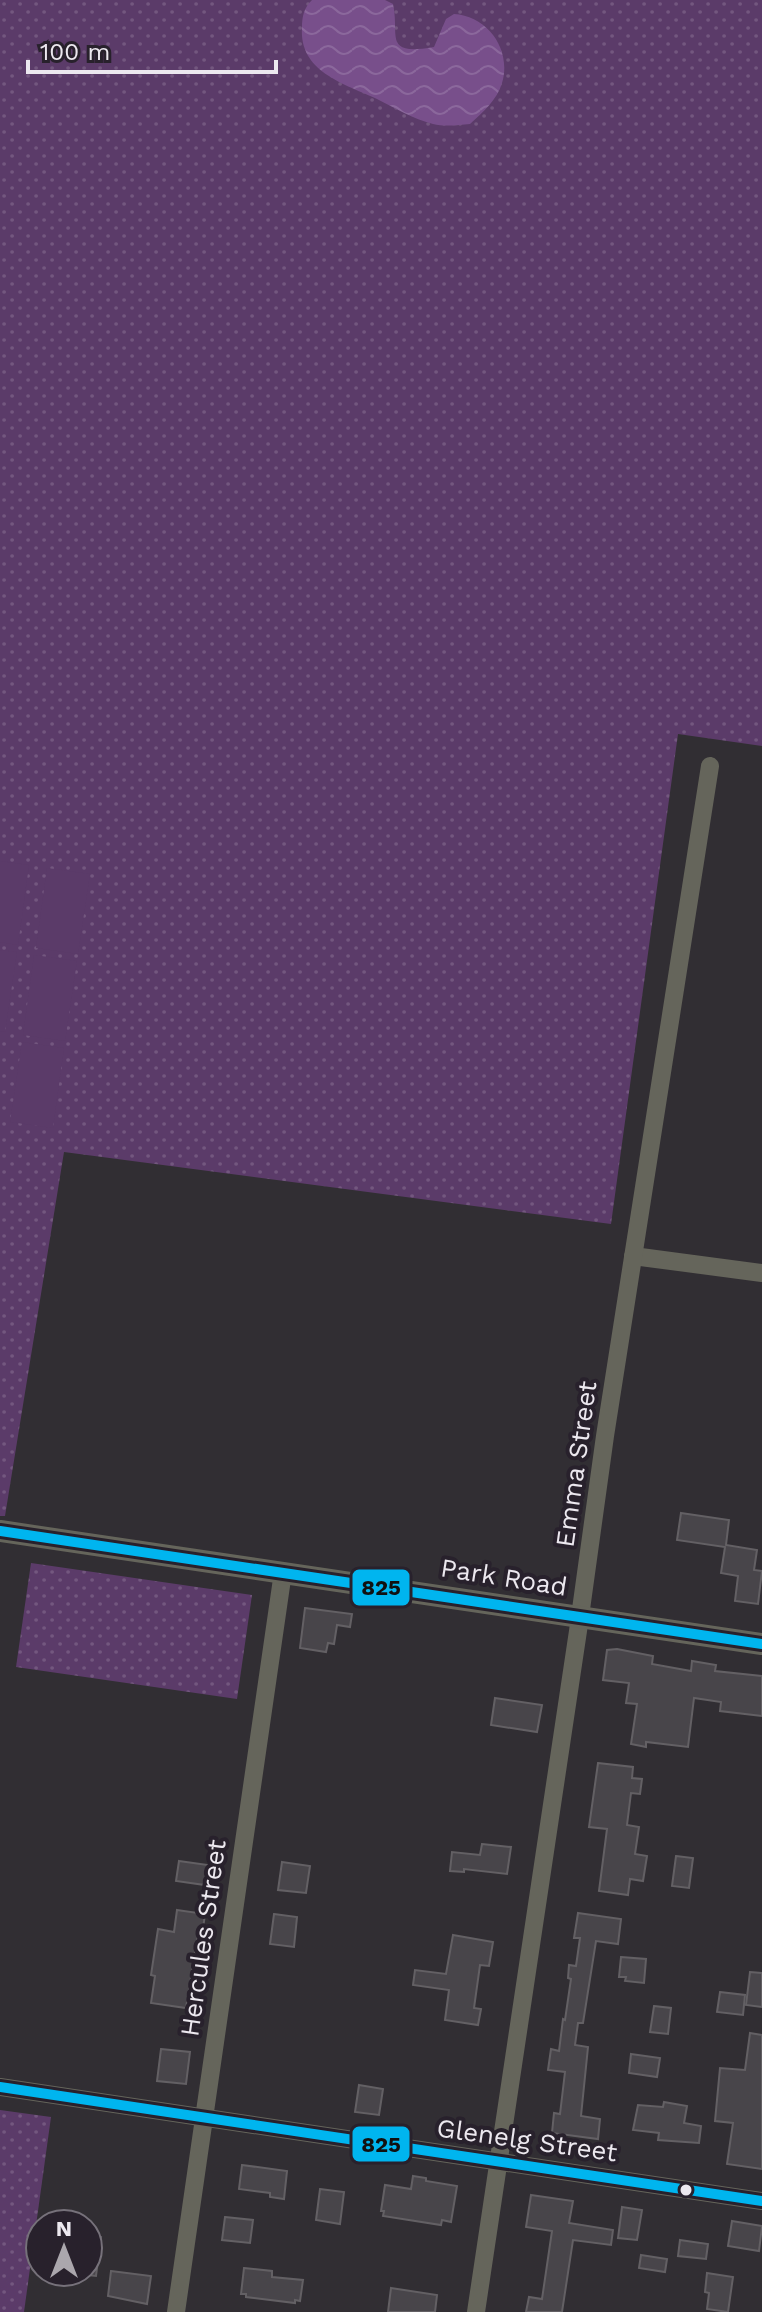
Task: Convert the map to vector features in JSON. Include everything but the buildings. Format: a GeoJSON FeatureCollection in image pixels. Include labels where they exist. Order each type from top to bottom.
{"type":"FeatureCollection","features":[{"type":"Feature","properties":{"kind":"street","name":"Emma Street"},"geometry":{"type":"LineString","coordinates":[[476,2312],[633,1256],[710,766]]}},
{"type":"Feature","properties":{"kind":"street"},"geometry":{"type":"LineString","coordinates":[[633,1256],[762,1273]]}},
{"type":"Feature","properties":{"kind":"street","name":"Park Road"},"geometry":{"type":"LineString","coordinates":[[0,1531],[762,1644]]}},
{"type":"Feature","properties":{"kind":"street","name":"Hercules Street"},"geometry":{"type":"LineString","coordinates":[[176,2312],[283,1572]]}},
{"type":"Feature","properties":{"kind":"street","name":"Glenelg Street"},"geometry":{"type":"LineString","coordinates":[[0,2087],[762,2201]]}},
{"type":"Feature","properties":{"kind":"shaded area"},"geometry":{"type":"Polygon","coordinates":[[[0,0],[762,0],[762,746],[678,734],[611,1224],[64,1152],[5,1516],[0,1516],[0,0]]]}},
{"type":"Feature","properties":{"kind":"shaded area"},"geometry":{"type":"Polygon","coordinates":[[[0,861],[29,865],[18,945],[0,942],[0,861]]]}},
{"type":"Feature","properties":{"kind":"shaded area"},"geometry":{"type":"Polygon","coordinates":[[[47,868],[90,874],[78,954],[36,948],[47,868]]]}},
{"type":"Feature","properties":{"kind":"shaded area"},"geometry":{"type":"Polygon","coordinates":[[[0,950],[17,952],[5,1032],[0,1031],[0,950]]]}},
{"type":"Feature","properties":{"kind":"shaded area"},"geometry":{"type":"Polygon","coordinates":[[[34,955],[77,961],[65,1041],[23,1035],[34,955]]]}},
{"type":"Feature","properties":{"kind":"shaded area"},"geometry":{"type":"Polygon","coordinates":[[[22,1042],[64,1048],[53,1128],[10,1122],[22,1042]]]}},
{"type":"Feature","properties":{"kind":"shaded area"},"geometry":{"type":"Polygon","coordinates":[[[31,1563],[252,1595],[237,1699],[16,1667],[31,1563]]]}},
{"type":"Feature","properties":{"kind":"shaded area"},"geometry":{"type":"Polygon","coordinates":[[[0,2110],[51,2117],[38,2208],[24,2208],[24,2288],[27,2288],[24,2312],[0,2312],[0,2110]]]}},
{"type":"Feature","properties":{"kind":"water"},"geometry":{"type":"Polygon","coordinates":[[[312,0],[385,0],[393,4],[397,41],[407,49],[434,47],[446,19],[454,14],[477,21],[487,28],[500,47],[504,71],[500,89],[470,124],[452,126],[426,122],[338,82],[316,66],[303,43],[302,20],[312,0]]]}},
{"type":"Feature","properties":{"kind":"transit line","name":"825"},"geometry":{"type":"LineString","coordinates":[[0,1531],[762,1644]]}},
{"type":"Feature","properties":{"kind":"transit line","name":"825"},"geometry":{"type":"LineString","coordinates":[[0,2087],[762,2201]]}}]}
